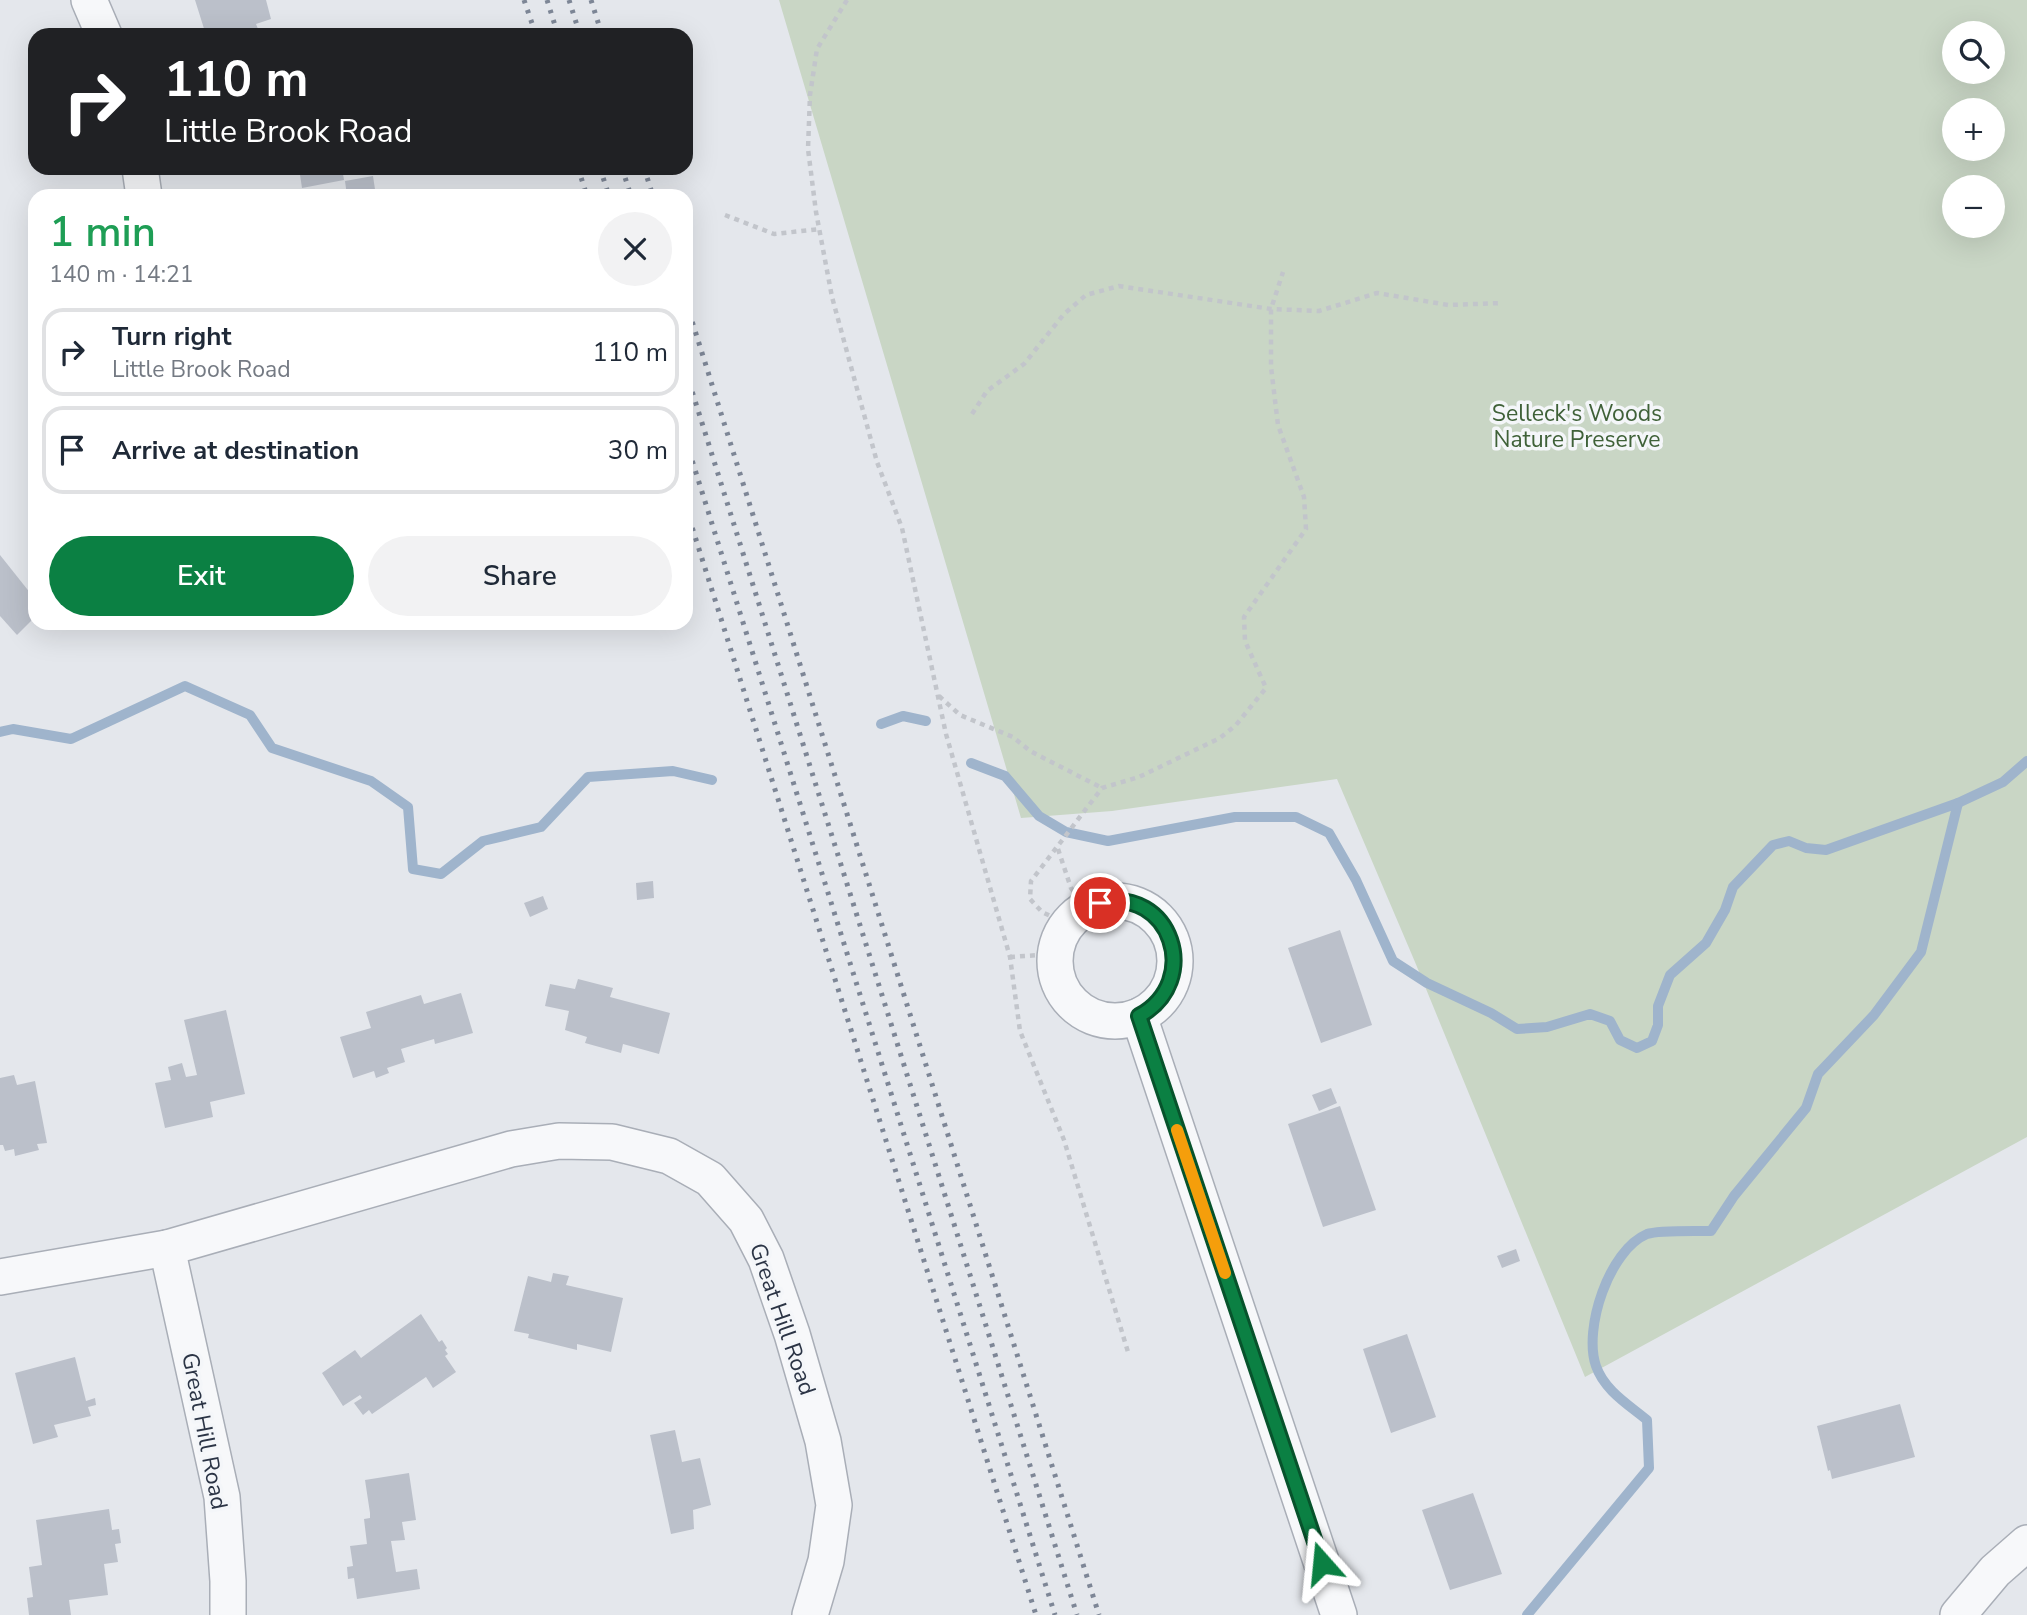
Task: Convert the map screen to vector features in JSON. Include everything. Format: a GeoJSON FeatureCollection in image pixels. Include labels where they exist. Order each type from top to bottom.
{"type":"FeatureCollection","features":[{"type":"Feature","properties":{"kind":"street"},"geometry":{"type":"LineString","coordinates":[[89,0],[101,28]]}},
{"type":"Feature","properties":{"kind":"street"},"geometry":{"type":"LineString","coordinates":[[1113,901],[1138,906],[1160,922],[1170,939],[1174,958],[1170,984],[1160,1000],[1139,1016],[1120,1021],[1088,1015],[1064,993],[1058,981],[1070,929],[1113,901]]}},
{"type":"Feature","properties":{"kind":"street"},"geometry":{"type":"LineString","coordinates":[[1139,1016],[1339,1615]]}},
{"type":"Feature","properties":{"kind":"street","name":"Great Hill Road"},"geometry":{"type":"LineString","coordinates":[[0,1277],[167,1248],[511,1149],[559,1141],[612,1142],[669,1156],[710,1179],[746,1220],[761,1249],[792,1334],[823,1441],[834,1505],[826,1561],[810,1615]]}},
{"type":"Feature","properties":{"kind":"street","name":"Great Hill Road"},"geometry":{"type":"LineString","coordinates":[[167,1248],[222,1497],[228,1615]]}},
{"type":"Feature","properties":{"kind":"street"},"geometry":{"type":"LineString","coordinates":[[1958,1615],[1995,1571],[2027,1543]]}},
{"type":"Feature","properties":{"kind":"path"},"geometry":{"type":"LineString","coordinates":[[847,0],[817,49],[810,95],[808,149],[832,298],[877,462],[902,528],[946,734],[1010,957],[1020,1031],[1064,1140],[1128,1352]]}},
{"type":"Feature","properties":{"kind":"path"},"geometry":{"type":"LineString","coordinates":[[725,215],[774,234],[820,229]]}},
{"type":"Feature","properties":{"kind":"path"},"geometry":{"type":"LineString","coordinates":[[1070,929],[1042,912],[1030,899],[1031,881],[1058,848],[1074,821],[1102,788],[1139,777],[1220,738],[1236,724],[1266,688],[1245,641],[1244,617],[1306,529],[1304,497],[1278,425],[1271,367],[1271,309],[1283,272]]}},
{"type":"Feature","properties":{"kind":"path"},"geometry":{"type":"LineString","coordinates":[[972,414],[987,391],[1024,365],[1064,314],[1086,295],[1119,286],[1271,309],[1319,311],[1377,293],[1448,305],[1502,303]]}},
{"type":"Feature","properties":{"kind":"path"},"geometry":{"type":"LineString","coordinates":[[939,696],[960,715],[1013,737],[1030,751],[1102,788]]}},
{"type":"Feature","properties":{"kind":"path"},"geometry":{"type":"LineString","coordinates":[[1058,848],[1071,888],[1070,929]]}},
{"type":"Feature","properties":{"kind":"path"},"geometry":{"type":"LineString","coordinates":[[1010,957],[1070,929]]}},
{"type":"Feature","properties":{"kind":"green space","name":"Selleck's Woods Nature Preserve"},"geometry":{"type":"Polygon","coordinates":[[[779,0],[2027,0],[2027,1137],[1585,1377],[1337,779],[1112,811],[1021,818],[779,0]]]}},
{"type":"Feature","properties":{"kind":"building"},"geometry":{"type":"Polygon","coordinates":[[[195,0],[266,0],[271,19],[256,24],[258,28],[204,28],[195,0]]]}},
{"type":"Feature","properties":{"kind":"building"},"geometry":{"type":"Polygon","coordinates":[[[300,175],[343,175],[344,180],[302,188],[300,175]]]}},
{"type":"Feature","properties":{"kind":"building"},"geometry":{"type":"Polygon","coordinates":[[[373,176],[375,189],[346,189],[345,181],[373,176]]]}},
{"type":"Feature","properties":{"kind":"building"},"geometry":{"type":"Polygon","coordinates":[[[0,555],[28,590],[28,624],[17,635],[0,616],[0,555]]]}},
{"type":"Feature","properties":{"kind":"building"},"geometry":{"type":"Polygon","coordinates":[[[653,881],[654,898],[637,900],[636,883],[653,881]]]}},
{"type":"Feature","properties":{"kind":"building"},"geometry":{"type":"Polygon","coordinates":[[[543,896],[548,909],[530,917],[524,903],[543,896]]]}},
{"type":"Feature","properties":{"kind":"building"},"geometry":{"type":"Polygon","coordinates":[[[1340,930],[1372,1025],[1321,1043],[1288,948],[1340,930]]]}},
{"type":"Feature","properties":{"kind":"building"},"geometry":{"type":"Polygon","coordinates":[[[578,979],[613,988],[610,997],[670,1013],[659,1054],[623,1044],[621,1053],[585,1043],[587,1037],[565,1030],[569,1011],[545,1006],[550,984],[575,989],[578,979]]]}},
{"type":"Feature","properties":{"kind":"building"},"geometry":{"type":"Polygon","coordinates":[[[461,993],[473,1033],[435,1044],[434,1039],[401,1049],[405,1062],[387,1068],[389,1073],[376,1078],[374,1071],[353,1078],[340,1037],[371,1028],[366,1012],[421,995],[424,1004],[461,993]]]}},
{"type":"Feature","properties":{"kind":"building"},"geometry":{"type":"Polygon","coordinates":[[[226,1010],[245,1094],[210,1102],[213,1117],[165,1128],[155,1083],[171,1080],[168,1067],[182,1063],[186,1077],[197,1075],[184,1020],[226,1010]]]}},
{"type":"Feature","properties":{"kind":"building"},"geometry":{"type":"Polygon","coordinates":[[[14,1075],[17,1085],[35,1081],[47,1143],[37,1144],[39,1150],[15,1156],[14,1149],[5,1151],[3,1145],[0,1145],[0,1078],[14,1075]]]}},
{"type":"Feature","properties":{"kind":"building"},"geometry":{"type":"Polygon","coordinates":[[[1331,1088],[1337,1103],[1319,1111],[1312,1095],[1331,1088]]]}},
{"type":"Feature","properties":{"kind":"building"},"geometry":{"type":"Polygon","coordinates":[[[1340,1106],[1376,1210],[1323,1227],[1288,1124],[1340,1106]]]}},
{"type":"Feature","properties":{"kind":"building"},"geometry":{"type":"Polygon","coordinates":[[[1516,1249],[1520,1261],[1502,1268],[1497,1256],[1516,1249]]]}},
{"type":"Feature","properties":{"kind":"building"},"geometry":{"type":"Polygon","coordinates":[[[553,1273],[569,1276],[566,1285],[623,1298],[611,1352],[577,1344],[577,1350],[528,1338],[529,1334],[514,1331],[528,1276],[551,1282],[553,1273]]]}},
{"type":"Feature","properties":{"kind":"building"},"geometry":{"type":"Polygon","coordinates":[[[421,1314],[439,1342],[442,1340],[447,1348],[445,1350],[448,1354],[445,1356],[456,1372],[433,1388],[426,1377],[372,1414],[369,1410],[363,1415],[354,1403],[362,1398],[360,1395],[343,1406],[322,1373],[355,1350],[361,1358],[421,1314]]]}},
{"type":"Feature","properties":{"kind":"building"},"geometry":{"type":"Polygon","coordinates":[[[1407,1334],[1436,1417],[1391,1433],[1363,1349],[1407,1334]]]}},
{"type":"Feature","properties":{"kind":"building"},"geometry":{"type":"Polygon","coordinates":[[[75,1357],[86,1401],[95,1398],[96,1405],[88,1407],[91,1416],[54,1425],[58,1437],[33,1444],[15,1373],[75,1357]]]}},
{"type":"Feature","properties":{"kind":"building"},"geometry":{"type":"Polygon","coordinates":[[[1900,1404],[1915,1457],[1832,1479],[1817,1426],[1900,1404]]]}},
{"type":"Feature","properties":{"kind":"building"},"geometry":{"type":"Polygon","coordinates":[[[675,1430],[682,1462],[700,1458],[711,1505],[693,1510],[694,1529],[671,1534],[650,1435],[675,1430]]]}},
{"type":"Feature","properties":{"kind":"building"},"geometry":{"type":"Polygon","coordinates":[[[409,1473],[416,1520],[402,1522],[405,1540],[391,1541],[396,1572],[417,1569],[420,1589],[357,1599],[354,1578],[348,1579],[347,1567],[353,1566],[350,1546],[367,1544],[364,1519],[370,1518],[370,1513],[365,1480],[409,1473]]]}},
{"type":"Feature","properties":{"kind":"building"},"geometry":{"type":"Polygon","coordinates":[[[1473,1493],[1502,1574],[1450,1590],[1422,1510],[1473,1493]]]}},
{"type":"Feature","properties":{"kind":"building"},"geometry":{"type":"Polygon","coordinates":[[[109,1509],[112,1530],[119,1529],[121,1543],[115,1544],[118,1562],[104,1564],[108,1595],[69,1600],[71,1615],[29,1615],[27,1598],[33,1597],[29,1567],[42,1565],[36,1520],[109,1509]]]}},
{"type":"Feature","properties":{"kind":"waterway"},"geometry":{"type":"LineString","coordinates":[[0,732],[13,729],[71,739],[185,686],[250,715],[272,748],[371,781],[408,807],[413,869],[441,874],[483,841],[541,827],[588,777],[673,771],[712,780]]}},
{"type":"Feature","properties":{"kind":"waterway"},"geometry":{"type":"LineString","coordinates":[[881,724],[903,716],[926,721]]}},
{"type":"Feature","properties":{"kind":"waterway"},"geometry":{"type":"LineString","coordinates":[[971,763],[1005,776],[1039,816],[1066,832],[1108,841],[1235,817],[1296,817],[1329,833],[1356,880],[1393,961],[1427,983],[1491,1013],[1517,1029],[1547,1027],[1590,1014],[1610,1021],[1620,1040],[1637,1048],[1652,1041],[1658,1025],[1658,1006],[1670,975],[1706,943],[1725,910],[1733,887],[1773,845],[1789,841],[1806,848],[1826,850],[1958,803],[2003,782],[2027,761]]}},
{"type":"Feature","properties":{"kind":"waterway"},"geometry":{"type":"LineString","coordinates":[[1527,1615],[1649,1468],[1647,1420],[1618,1396],[1605,1382],[1596,1366],[1593,1350],[1596,1312],[1611,1273],[1621,1256],[1633,1243],[1647,1234],[1711,1231],[1734,1196],[1806,1108],[1818,1074],[1874,1015],[1921,952],[1958,803]]}},
{"type":"Feature","properties":{"kind":"railway"},"geometry":{"type":"LineString","coordinates":[[524,0],[534,28]]}},
{"type":"Feature","properties":{"kind":"railway"},"geometry":{"type":"LineString","coordinates":[[547,0],[556,28]]}},
{"type":"Feature","properties":{"kind":"railway"},"geometry":{"type":"LineString","coordinates":[[569,0],[578,28]]}},
{"type":"Feature","properties":{"kind":"railway"},"geometry":{"type":"LineString","coordinates":[[591,0],[600,28]]}},
{"type":"Feature","properties":{"kind":"railway"},"geometry":{"type":"LineString","coordinates":[[580,175],[585,189]]}},
{"type":"Feature","properties":{"kind":"railway"},"geometry":{"type":"LineString","coordinates":[[602,175],[607,189]]}},
{"type":"Feature","properties":{"kind":"railway"},"geometry":{"type":"LineString","coordinates":[[624,175],[629,189]]}},
{"type":"Feature","properties":{"kind":"railway"},"geometry":{"type":"LineString","coordinates":[[646,175],[651,189]]}},
{"type":"Feature","properties":{"kind":"railway"},"geometry":{"type":"LineString","coordinates":[[693,324],[1099,1615]]}},
{"type":"Feature","properties":{"kind":"railway"},"geometry":{"type":"LineString","coordinates":[[693,394],[1077,1615]]}},
{"type":"Feature","properties":{"kind":"railway"},"geometry":{"type":"LineString","coordinates":[[693,463],[1055,1615]]}},
{"type":"Feature","properties":{"kind":"railway"},"geometry":{"type":"LineString","coordinates":[[693,530],[1036,1615]]}},
{"type":"Feature","properties":{"kind":"slow traffic"},"geometry":{"type":"LineString","coordinates":[[1177,1130],[1225,1273]]}},
{"type":"Feature","properties":{"kind":"route"},"geometry":{"type":"LineString","coordinates":[[1100,903],[1126,902],[1144,909],[1160,922],[1172,945],[1174,971],[1170,984],[1160,1000],[1139,1016],[1322,1563]]}}]}
